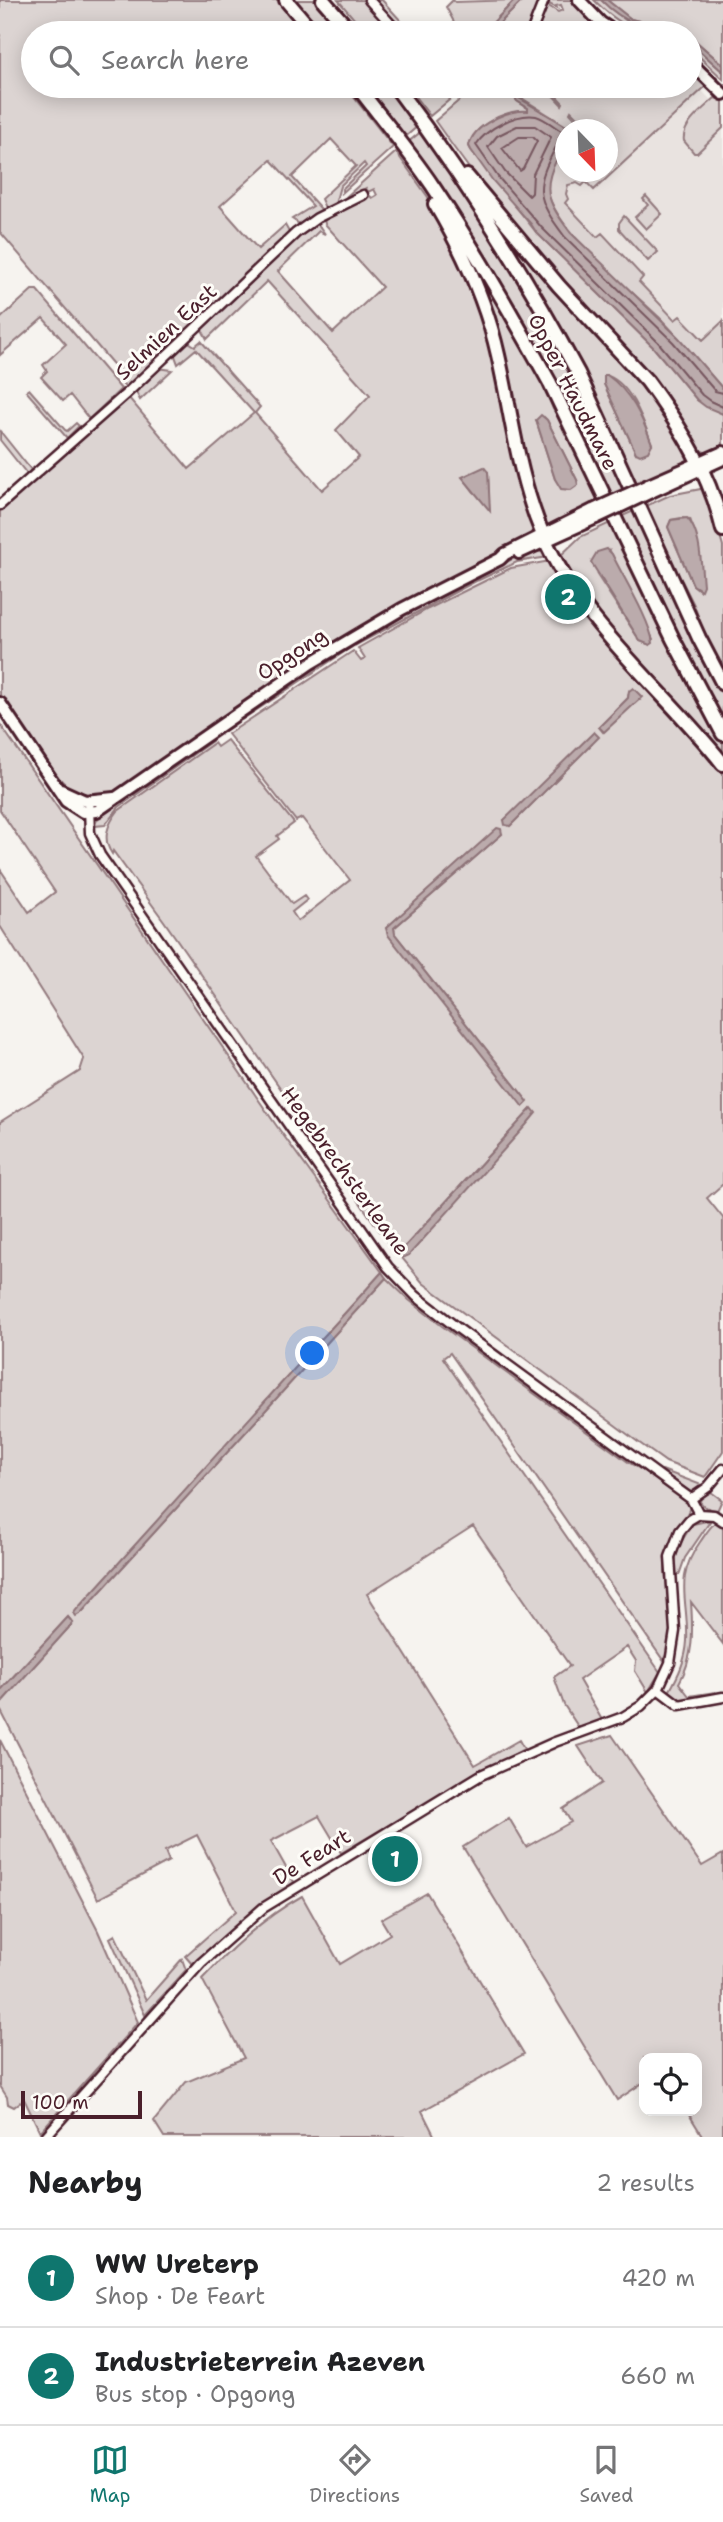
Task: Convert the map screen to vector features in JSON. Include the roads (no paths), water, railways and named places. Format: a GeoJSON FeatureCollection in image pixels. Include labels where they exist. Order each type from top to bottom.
{"type":"FeatureCollection","features":[{"type":"Feature","properties":{"kind":"highway"},"geometry":{"type":"LineString","coordinates":[[286,0],[304,21]]}},
{"type":"Feature","properties":{"kind":"highway"},"geometry":{"type":"LineString","coordinates":[[323,0],[341,21]]}},
{"type":"Feature","properties":{"kind":"highway","name":"Opper Haudmare"},"geometry":{"type":"LineString","coordinates":[[366,98],[411,157],[486,270],[550,383],[673,639],[723,734]]}},
{"type":"Feature","properties":{"kind":"highway","name":"Opper Haudmare"},"geometry":{"type":"LineString","coordinates":[[404,98],[441,147],[524,275],[578,373],[699,638],[723,684]]}},
{"type":"Feature","properties":{"kind":"highway"},"geometry":{"type":"LineString","coordinates":[[441,147],[559,286],[647,381],[701,465],[723,530]]}},
{"type":"Feature","properties":{"kind":"highway"},"geometry":{"type":"LineString","coordinates":[[411,157],[460,247],[486,312],[498,355],[519,466],[544,538],[574,591],[605,632],[723,764]]}},
{"type":"Feature","properties":{"kind":"main road"},"geometry":{"type":"LineString","coordinates":[[579,0],[599,21]]}},
{"type":"Feature","properties":{"kind":"main road"},"geometry":{"type":"LineString","coordinates":[[702,74],[723,94]]}},
{"type":"Feature","properties":{"kind":"main road"},"geometry":{"type":"LineString","coordinates":[[701,465],[723,452]]}},
{"type":"Feature","properties":{"kind":"main road"},"geometry":{"type":"LineString","coordinates":[[701,465],[723,459]]}},
{"type":"Feature","properties":{"kind":"main road","name":"Opgong"},"geometry":{"type":"LineString","coordinates":[[89,807],[103,808],[320,657],[402,608],[500,559],[505,554],[701,465]]}},
{"type":"Feature","properties":{"kind":"main road"},"geometry":{"type":"LineString","coordinates":[[0,703],[71,806],[89,807]]}},
{"type":"Feature","properties":{"kind":"street"},"geometry":{"type":"LineString","coordinates":[[369,0],[388,21]]}},
{"type":"Feature","properties":{"kind":"street"},"geometry":{"type":"LineString","coordinates":[[536,21],[544,0]]}},
{"type":"Feature","properties":{"kind":"street","name":"Selmien East"},"geometry":{"type":"LineString","coordinates":[[0,505],[127,393],[290,238],[317,218],[363,195]]}},
{"type":"Feature","properties":{"kind":"street","name":"Hegebrechsterleane"},"geometry":{"type":"LineString","coordinates":[[89,807],[91,837],[100,855],[388,1267],[416,1296],[446,1320],[691,1499],[699,1514]]}},
{"type":"Feature","properties":{"kind":"street"},"geometry":{"type":"LineString","coordinates":[[691,1499],[708,1487],[723,1469]]}},
{"type":"Feature","properties":{"kind":"street"},"geometry":{"type":"LineString","coordinates":[[699,1514],[714,1515],[723,1521]]}},
{"type":"Feature","properties":{"kind":"street","name":"De Feart"},"geometry":{"type":"LineString","coordinates":[[45,2137],[201,1963],[263,1908],[481,1775],[555,1742],[623,1717],[641,1706],[658,1689],[668,1669],[674,1644],[670,1564],[672,1548],[684,1525],[699,1514]]}},
{"type":"Feature","properties":{"kind":"street"},"geometry":{"type":"LineString","coordinates":[[658,1689],[679,1705],[723,1697]]}},
{"type":"Feature","properties":{"kind":"water"},"geometry":{"type":"Polygon","coordinates":[[[515,0],[523,0],[502,21],[495,21],[515,0]]]}},
{"type":"Feature","properties":{"kind":"water"},"geometry":{"type":"Polygon","coordinates":[[[601,0],[607,0],[631,19],[638,21],[628,21],[601,0]]]}},
{"type":"Feature","properties":{"kind":"water"},"geometry":{"type":"Polygon","coordinates":[[[702,47],[723,65],[723,72],[702,53],[702,47]]]}},
{"type":"Feature","properties":{"kind":"water"},"geometry":{"type":"Polygon","coordinates":[[[515,98],[555,119],[555,163],[548,190],[558,214],[570,232],[679,338],[723,389],[723,414],[697,400],[653,347],[536,232],[471,150],[469,146],[472,138],[484,125],[511,113],[528,111],[528,108],[515,98]]]}},
{"type":"Feature","properties":{"kind":"water"},"geometry":{"type":"Polygon","coordinates":[[[604,375],[623,389],[635,406],[652,444],[648,452],[640,455],[636,453],[604,384],[604,375]]]}},
{"type":"Feature","properties":{"kind":"water"},"geometry":{"type":"Polygon","coordinates":[[[541,415],[547,420],[577,480],[578,485],[571,490],[561,489],[555,479],[536,420],[541,415]]]}},
{"type":"Feature","properties":{"kind":"water"},"geometry":{"type":"Polygon","coordinates":[[[484,467],[488,472],[490,511],[462,477],[484,467]]]}},
{"type":"Feature","properties":{"kind":"water"},"geometry":{"type":"Polygon","coordinates":[[[687,518],[692,524],[700,549],[703,585],[701,590],[693,585],[668,527],[671,520],[687,518]]]}},
{"type":"Feature","properties":{"kind":"water"},"geometry":{"type":"Polygon","coordinates":[[[607,549],[642,611],[651,634],[653,643],[650,645],[640,641],[591,562],[597,552],[607,549]]]}},
{"type":"Feature","properties":{"kind":"water"},"geometry":{"type":"Polygon","coordinates":[[[633,688],[642,697],[604,732],[599,727],[628,698],[629,691],[633,688]]]}},
{"type":"Feature","properties":{"kind":"water"},"geometry":{"type":"Polygon","coordinates":[[[594,732],[599,737],[510,826],[505,825],[504,820],[594,732]]]}},
{"type":"Feature","properties":{"kind":"water"},"geometry":{"type":"Polygon","coordinates":[[[497,828],[501,829],[502,834],[394,928],[395,934],[528,1102],[523,1107],[388,935],[386,928],[497,828]]]}},
{"type":"Feature","properties":{"kind":"water"},"geometry":{"type":"Polygon","coordinates":[[[532,1108],[536,1113],[526,1125],[409,1255],[402,1258],[399,1253],[532,1108]]]}},
{"type":"Feature","properties":{"kind":"water"},"geometry":{"type":"Polygon","coordinates":[[[382,1272],[386,1278],[76,1616],[74,1613],[77,1609],[382,1272]]]}},
{"type":"Feature","properties":{"kind":"water"},"geometry":{"type":"Polygon","coordinates":[[[68,1617],[73,1623],[0,1704],[0,1691],[68,1617]]]}},
{"type":"Feature","properties":{"kind":"place","name":"Industrieterrein Azeven"},"geometry":{"type":"Point","coordinates":[568,597]}},
{"type":"Feature","properties":{"kind":"place","name":"WW Ureterp"},"geometry":{"type":"Point","coordinates":[395,1859]}}]}
